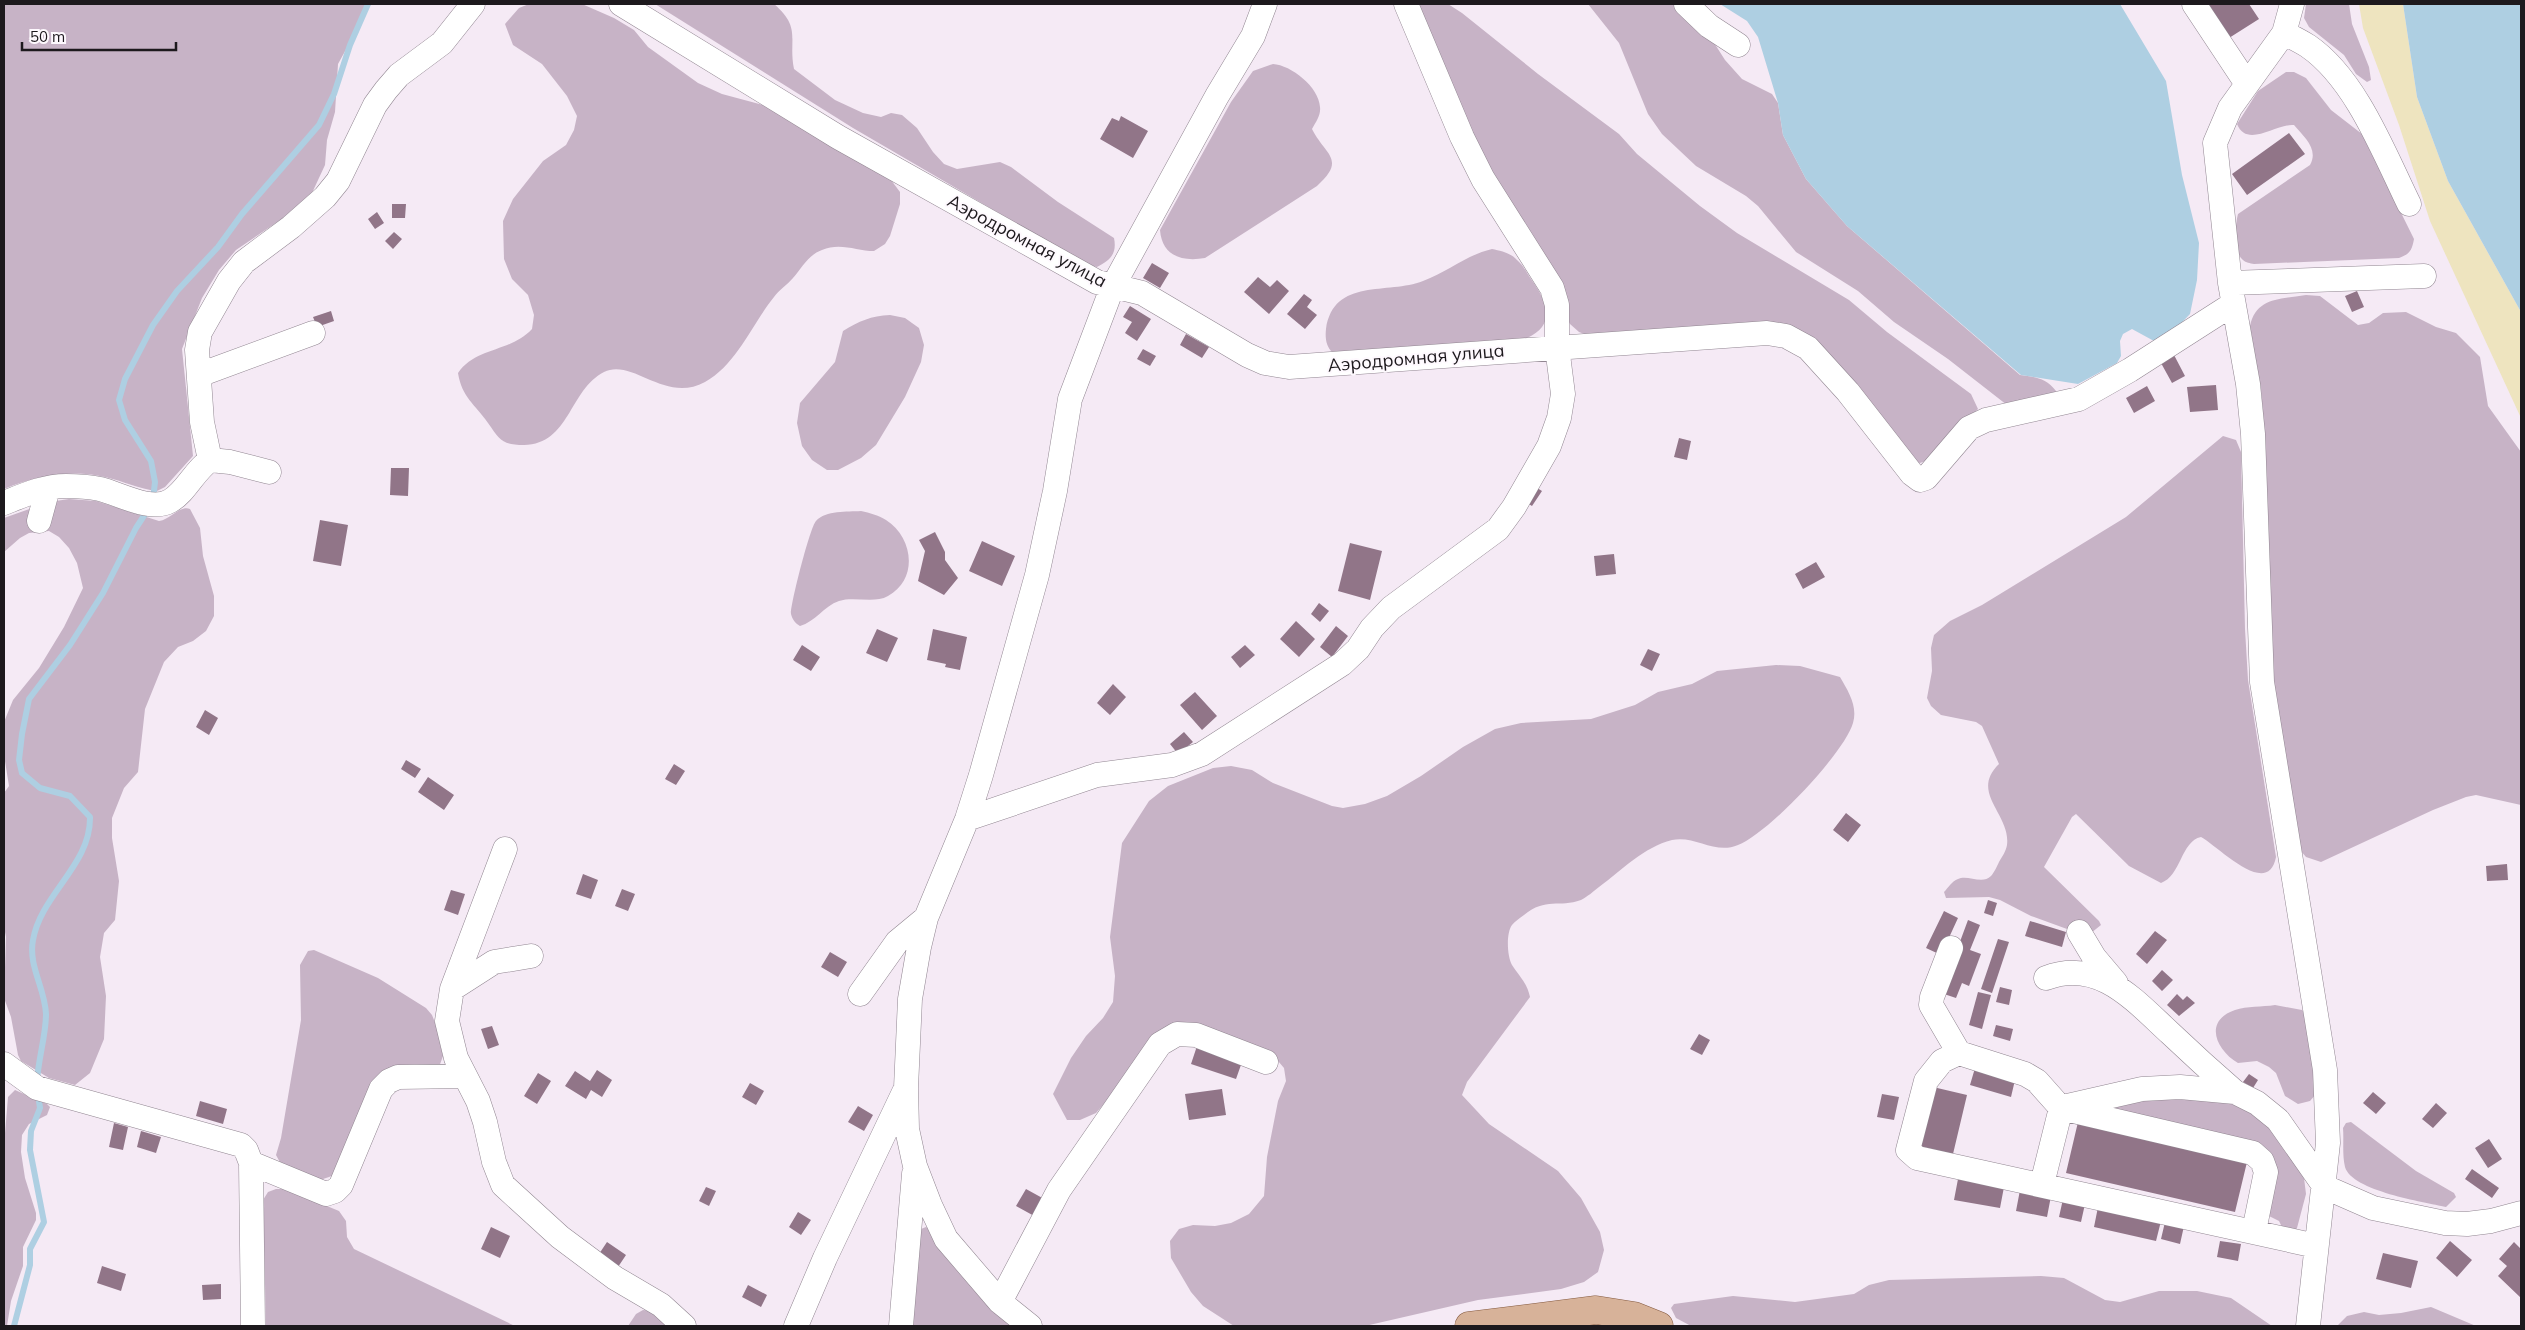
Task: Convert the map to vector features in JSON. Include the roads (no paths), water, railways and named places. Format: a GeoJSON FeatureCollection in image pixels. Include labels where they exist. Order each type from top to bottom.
{"type":"FeatureCollection","features":[{"type":"Feature","properties":{"kind":"main road"},"geometry":{"type":"LineString","coordinates":[[1469,1326],[1596,1310],[1634,1316],[1659,1326]]}},
{"type":"Feature","properties":{"kind":"street"},"geometry":{"type":"LineString","coordinates":[[210,460],[202,422],[197,350],[200,332],[229,281],[244,262],[291,227],[325,197],[347,166],[375,105],[386,90],[399,75],[442,43],[473,4]]}},
{"type":"Feature","properties":{"kind":"street","name":"Аэродромная улица"},"geometry":{"type":"LineString","coordinates":[[621,4],[838,137],[1097,282],[1112,288],[1142,293],[1248,355],[1266,363],[1289,367],[1767,333],[1786,336],[1808,348],[1848,392],[1912,474],[1920,480],[1926,478],[1969,428],[1986,420],[2078,399],[2130,370],[2232,294]]}},
{"type":"Feature","properties":{"kind":"street"},"geometry":{"type":"LineString","coordinates":[[1030,1326],[1000,1302],[946,1239],[915,1166],[907,1129],[906,1088],[910,999],[919,947],[926,918],[967,819],[1037,575],[1055,491],[1070,400],[1112,288],[1212,105],[1253,36],[1265,4]]}},
{"type":"Feature","properties":{"kind":"street"},"geometry":{"type":"LineString","coordinates":[[967,819],[1096,774],[1172,765],[1202,754],[1342,664],[1358,649],[1372,628],[1391,608],[1498,529],[1514,507],[1549,446],[1559,418],[1563,394],[1557,347],[1558,305],[1552,288],[1483,180],[1462,137],[1406,4]]}},
{"type":"Feature","properties":{"kind":"street"},"geometry":{"type":"LineString","coordinates":[[1686,4],[1709,26],[1738,45]]}},
{"type":"Feature","properties":{"kind":"street"},"geometry":{"type":"LineString","coordinates":[[2194,4],[2247,84]]}},
{"type":"Feature","properties":{"kind":"street"},"geometry":{"type":"LineString","coordinates":[[2292,4],[2284,33],[2230,108],[2215,143],[2232,294],[2248,384],[2253,434],[2262,682],[2325,1070],[2328,1143],[2325,1187],[2316,1246],[2308,1326]]}},
{"type":"Feature","properties":{"kind":"street"},"geometry":{"type":"LineString","coordinates":[[2284,33],[2308,46],[2327,63],[2347,88],[2369,122],[2409,204]]}},
{"type":"Feature","properties":{"kind":"street"},"geometry":{"type":"LineString","coordinates":[[2232,294],[2424,276]]}},
{"type":"Feature","properties":{"kind":"street"},"geometry":{"type":"LineString","coordinates":[[199,375],[313,333]]}},
{"type":"Feature","properties":{"kind":"street"},"geometry":{"type":"LineString","coordinates":[[4,503],[48,488],[67,486],[98,489],[152,504],[163,504],[172,500],[182,491],[198,468],[210,460],[230,462],[269,472]]}},
{"type":"Feature","properties":{"kind":"street"},"geometry":{"type":"LineString","coordinates":[[39,521],[48,488]]}},
{"type":"Feature","properties":{"kind":"street"},"geometry":{"type":"LineString","coordinates":[[505,849],[452,989],[447,1021],[449,1036],[456,1058],[478,1101],[494,1162],[503,1184],[560,1237],[615,1278],[661,1305],[684,1326]]}},
{"type":"Feature","properties":{"kind":"street"},"geometry":{"type":"LineString","coordinates":[[860,994],[897,942],[926,918]]}},
{"type":"Feature","properties":{"kind":"street"},"geometry":{"type":"LineString","coordinates":[[2078,932],[2094,957],[2121,988],[2235,1092],[2257,1103],[2278,1120],[2325,1187],[2373,1208],[2446,1223],[2467,1224],[2491,1221],[2521,1213]]}},
{"type":"Feature","properties":{"kind":"street"},"geometry":{"type":"LineString","coordinates":[[1950,948],[1932,996],[1932,1005],[1959,1053]]}},
{"type":"Feature","properties":{"kind":"street"},"geometry":{"type":"LineString","coordinates":[[452,989],[494,962],[531,956]]}},
{"type":"Feature","properties":{"kind":"street"},"geometry":{"type":"LineString","coordinates":[[2046,978],[2060,972],[2076,972],[2095,976],[2121,988]]}},
{"type":"Feature","properties":{"kind":"street"},"geometry":{"type":"LineString","coordinates":[[1000,1302],[1059,1190],[1160,1044],[1177,1034],[1196,1035],[1266,1062]]}},
{"type":"Feature","properties":{"kind":"street"},"geometry":{"type":"LineString","coordinates":[[2254,1232],[2266,1172],[2262,1161],[2253,1153],[2061,1108],[2037,1081],[2025,1074],[1959,1053],[1942,1061],[1926,1081],[1908,1150],[1917,1158],[2042,1184],[2254,1232],[2316,1246]]}},
{"type":"Feature","properties":{"kind":"street"},"geometry":{"type":"LineString","coordinates":[[4,1064],[37,1088],[241,1145],[250,1156],[251,1163],[253,1326]]}},
{"type":"Feature","properties":{"kind":"street"},"geometry":{"type":"LineString","coordinates":[[251,1163],[326,1194],[335,1191],[340,1185],[381,1089],[389,1081],[398,1077],[465,1076]]}},
{"type":"Feature","properties":{"kind":"street"},"geometry":{"type":"LineString","coordinates":[[2061,1108],[2142,1089],[2180,1087],[2235,1092]]}},
{"type":"Feature","properties":{"kind":"street"},"geometry":{"type":"LineString","coordinates":[[796,1326],[825,1258],[906,1088]]}},
{"type":"Feature","properties":{"kind":"street"},"geometry":{"type":"LineString","coordinates":[[2042,1184],[2061,1108]]}},
{"type":"Feature","properties":{"kind":"street"},"geometry":{"type":"LineString","coordinates":[[901,1326],[915,1166]]}},
{"type":"Feature","properties":{"kind":"water"},"geometry":{"type":"Polygon","coordinates":[[[1720,4],[2120,4],[2166,81],[2182,175],[2199,243],[2197,280],[2190,314],[2166,339],[2154,341],[2132,329],[2123,334],[2120,341],[2121,356],[2117,363],[2078,384],[2021,375],[1847,226],[1806,179],[1783,135],[1778,103],[1758,37],[1747,21],[1720,4]]]}},
{"type":"Feature","properties":{"kind":"water"},"geometry":{"type":"Polygon","coordinates":[[[2403,4],[2521,4],[2521,312],[2448,181],[2417,97],[2403,4]]]}},
{"type":"Feature","properties":{"kind":"waterway"},"geometry":{"type":"LineString","coordinates":[[153,499],[155,482],[151,461],[125,420],[119,400],[125,379],[153,325],[177,291],[218,247],[242,214],[319,125],[334,94],[350,45],[368,4]]}},
{"type":"Feature","properties":{"kind":"waterway"},"geometry":{"type":"LineString","coordinates":[[37,1082],[46,1014],[33,959],[33,940],[45,908],[75,865],[83,850],[88,834],[90,817],[70,796],[40,788],[22,773],[19,760],[22,734],[29,699],[70,645],[103,593],[136,528],[149,508]]}},
{"type":"Feature","properties":{"kind":"waterway"},"geometry":{"type":"LineString","coordinates":[[14,1326],[30,1265],[30,1249],[44,1222],[30,1150],[31,1131],[40,1108],[38,1094]]}}]}
